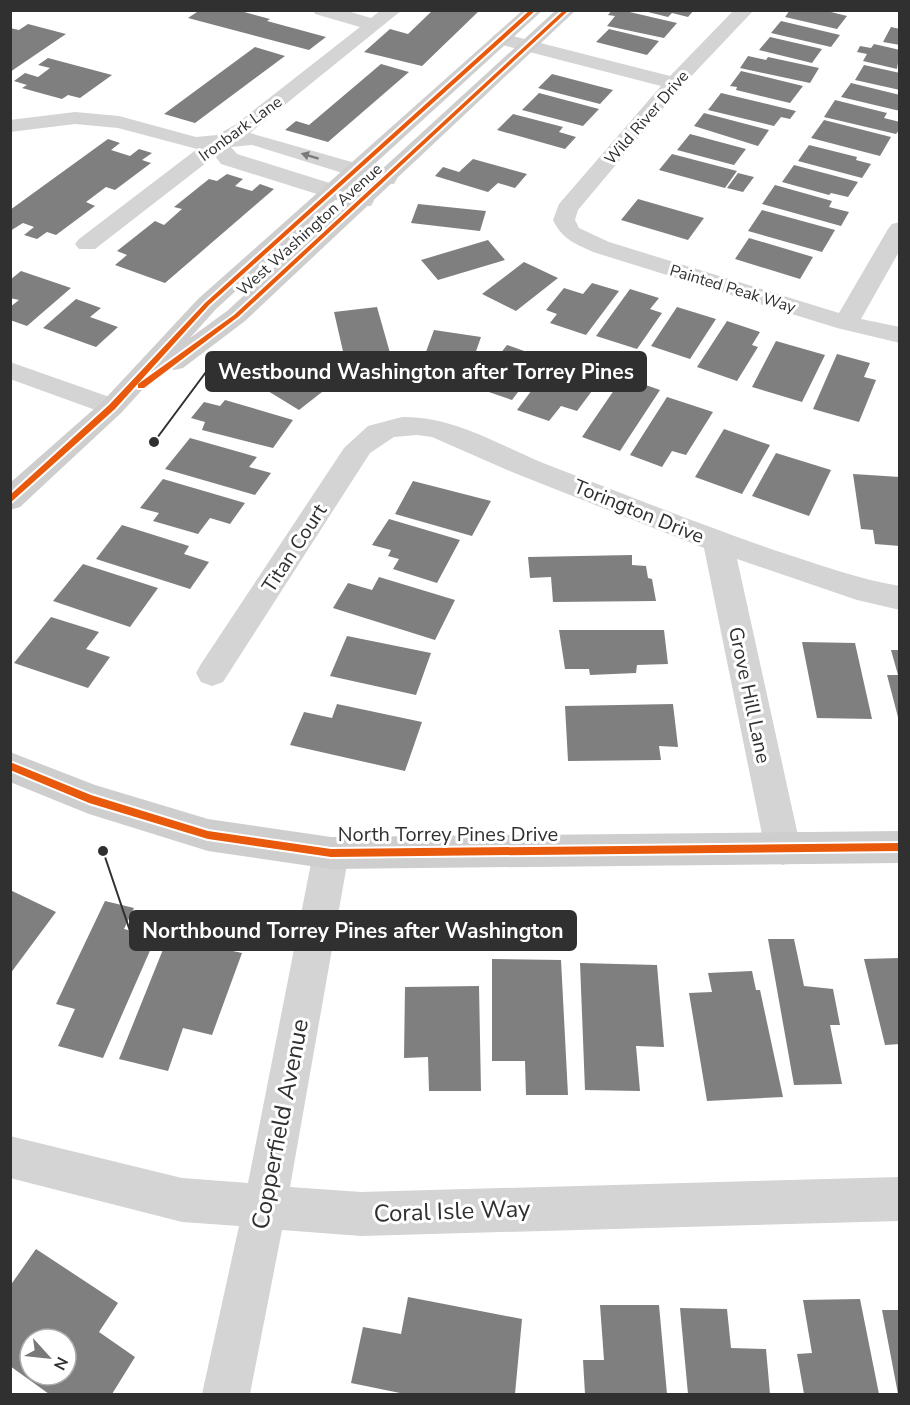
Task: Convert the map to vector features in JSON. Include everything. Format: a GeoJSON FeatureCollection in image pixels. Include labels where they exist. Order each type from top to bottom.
{"type":"FeatureCollection","features":[{"type":"Feature","properties":{"kind":"main road","name":"West Washington Avenue"},"geometry":{"type":"LineString","coordinates":[[10,500],[112,407],[207,304],[534,10]]}},
{"type":"Feature","properties":{"kind":"main road","name":"West Washington Avenue"},"geometry":{"type":"LineString","coordinates":[[112,407],[236,316],[567,10]]}},
{"type":"Feature","properties":{"kind":"main road","name":"North Torrey Pines Drive"},"geometry":{"type":"LineString","coordinates":[[10,766],[89,799],[208,835],[331,853],[900,847]]}},
{"type":"Feature","properties":{"kind":"street"},"geometry":{"type":"LineString","coordinates":[[322,10],[375,25]]}},
{"type":"Feature","properties":{"kind":"street","name":"Ironbark Lane"},"geometry":{"type":"LineString","coordinates":[[87,244],[217,144],[242,129],[393,10]]}},
{"type":"Feature","properties":{"kind":"street","name":"Wild River Drive"},"geometry":{"type":"LineString","coordinates":[[570,232],[564,220],[567,209],[674,83],[745,10]]}},
{"type":"Feature","properties":{"kind":"street"},"geometry":{"type":"LineString","coordinates":[[501,39],[674,83]]}},
{"type":"Feature","properties":{"kind":"street"},"geometry":{"type":"LineString","coordinates":[[10,126],[56,119],[119,122],[195,143],[217,144],[253,139],[386,179]]}},
{"type":"Feature","properties":{"kind":"street"},"geometry":{"type":"LineString","coordinates":[[217,144],[229,159],[363,201]]}},
{"type":"Feature","properties":{"kind":"street"},"geometry":{"type":"LineString","coordinates":[[846,323],[900,229]]}},
{"type":"Feature","properties":{"kind":"street","name":"Painted Peak Way"},"geometry":{"type":"LineString","coordinates":[[570,232],[601,247],[846,323],[900,335]]}},
{"type":"Feature","properties":{"kind":"street"},"geometry":{"type":"LineString","coordinates":[[10,370],[112,407]]}},
{"type":"Feature","properties":{"kind":"street","name":"Torington Drive"},"geometry":{"type":"LineString","coordinates":[[382,431],[416,425],[442,432],[718,542],[842,584],[900,598]]}},
{"type":"Feature","properties":{"kind":"street","name":"Titan Court"},"geometry":{"type":"LineString","coordinates":[[212,673],[335,486],[351,456],[363,443],[382,431]]}},
{"type":"Feature","properties":{"kind":"street","name":"Grove Hill Lane"},"geometry":{"type":"LineString","coordinates":[[718,542],[783,849]]}},
{"type":"Feature","properties":{"kind":"street","name":"Copperfield Avenue"},"geometry":{"type":"LineString","coordinates":[[226,1395],[266,1206],[331,853]]}},
{"type":"Feature","properties":{"kind":"street","name":"Coral Isle Way"},"geometry":{"type":"LineString","coordinates":[[10,1157],[183,1200],[361,1214],[900,1199]]}},
{"type":"Feature","properties":{"kind":"building"},"geometry":{"type":"Polygon","coordinates":[[[200,10],[237,10],[270,19],[267,21],[326,37],[309,50],[188,18],[200,10]]]}},
{"type":"Feature","properties":{"kind":"building"},"geometry":{"type":"Polygon","coordinates":[[[433,10],[480,10],[422,66],[364,52],[390,29],[408,34],[433,10]]]}},
{"type":"Feature","properties":{"kind":"building"},"geometry":{"type":"Polygon","coordinates":[[[612,10],[677,23],[664,38],[607,26],[615,16],[608,15],[612,10]]]}},
{"type":"Feature","properties":{"kind":"building"},"geometry":{"type":"Polygon","coordinates":[[[694,10],[688,17],[672,13],[668,17],[644,11],[694,10]]]}},
{"type":"Feature","properties":{"kind":"building"},"geometry":{"type":"Polygon","coordinates":[[[790,10],[823,10],[847,16],[837,29],[785,17],[790,10]]]}},
{"type":"Feature","properties":{"kind":"building"},"geometry":{"type":"Polygon","coordinates":[[[781,21],[840,35],[831,47],[771,33],[781,21]]]}},
{"type":"Feature","properties":{"kind":"building"},"geometry":{"type":"Polygon","coordinates":[[[28,24],[66,34],[10,72],[10,28],[19,30],[28,24]]]}},
{"type":"Feature","properties":{"kind":"building"},"geometry":{"type":"Polygon","coordinates":[[[891,27],[900,29],[900,45],[883,42],[891,27]]]}},
{"type":"Feature","properties":{"kind":"building"},"geometry":{"type":"Polygon","coordinates":[[[609,29],[659,41],[647,55],[596,42],[609,29]]]}},
{"type":"Feature","properties":{"kind":"building"},"geometry":{"type":"Polygon","coordinates":[[[770,37],[822,49],[812,63],[759,50],[770,37]]]}},
{"type":"Feature","properties":{"kind":"building"},"geometry":{"type":"Polygon","coordinates":[[[874,44],[900,50],[897,69],[863,61],[867,54],[857,52],[860,46],[871,48],[874,44]]]}},
{"type":"Feature","properties":{"kind":"building"},"geometry":{"type":"Polygon","coordinates":[[[255,47],[285,56],[195,123],[164,114],[255,47]]]}},
{"type":"Feature","properties":{"kind":"building"},"geometry":{"type":"Polygon","coordinates":[[[748,56],[766,60],[768,57],[819,68],[810,83],[740,68],[748,56]]]}},
{"type":"Feature","properties":{"kind":"building"},"geometry":{"type":"Polygon","coordinates":[[[48,58],[112,75],[80,98],[68,95],[62,99],[22,88],[27,85],[14,81],[25,73],[38,77],[50,68],[38,65],[48,58]]]}},
{"type":"Feature","properties":{"kind":"building"},"geometry":{"type":"Polygon","coordinates":[[[381,64],[409,72],[328,142],[285,130],[296,121],[309,125],[381,64]]]}},
{"type":"Feature","properties":{"kind":"building"},"geometry":{"type":"Polygon","coordinates":[[[864,65],[900,73],[900,90],[855,80],[864,65]]]}},
{"type":"Feature","properties":{"kind":"building"},"geometry":{"type":"Polygon","coordinates":[[[741,71],[803,86],[790,103],[736,90],[737,87],[730,86],[741,71]]]}},
{"type":"Feature","properties":{"kind":"building"},"geometry":{"type":"Polygon","coordinates":[[[552,74],[613,90],[600,104],[538,88],[552,74]]]}},
{"type":"Feature","properties":{"kind":"building"},"geometry":{"type":"Polygon","coordinates":[[[851,83],[900,95],[900,111],[841,97],[851,83]]]}},
{"type":"Feature","properties":{"kind":"building"},"geometry":{"type":"Polygon","coordinates":[[[539,93],[599,109],[583,126],[522,110],[539,93]]]}},
{"type":"Feature","properties":{"kind":"building"},"geometry":{"type":"Polygon","coordinates":[[[721,93],[796,111],[790,119],[781,117],[774,126],[708,110],[721,93]]]}},
{"type":"Feature","properties":{"kind":"building"},"geometry":{"type":"Polygon","coordinates":[[[835,100],[887,113],[884,118],[900,122],[900,129],[896,134],[824,117],[835,100]]]}},
{"type":"Feature","properties":{"kind":"building"},"geometry":{"type":"Polygon","coordinates":[[[704,113],[769,130],[758,146],[694,126],[704,113]]]}},
{"type":"Feature","properties":{"kind":"building"},"geometry":{"type":"Polygon","coordinates":[[[513,114],[563,127],[559,132],[576,137],[565,149],[497,130],[513,114]]]}},
{"type":"Feature","properties":{"kind":"building"},"geometry":{"type":"Polygon","coordinates":[[[824,120],[891,137],[880,156],[811,138],[824,120]]]}},
{"type":"Feature","properties":{"kind":"building"},"geometry":{"type":"Polygon","coordinates":[[[690,134],[746,149],[734,165],[677,150],[690,134]]]}},
{"type":"Feature","properties":{"kind":"building"},"geometry":{"type":"Polygon","coordinates":[[[108,139],[120,143],[111,150],[130,156],[139,149],[152,153],[142,160],[151,163],[115,190],[106,187],[86,202],[95,206],[56,235],[47,232],[37,239],[24,235],[34,227],[23,223],[10,231],[10,210],[108,139]]]}},
{"type":"Feature","properties":{"kind":"building"},"geometry":{"type":"Polygon","coordinates":[[[809,145],[857,157],[856,160],[871,164],[862,178],[798,161],[809,145]]]}},
{"type":"Feature","properties":{"kind":"building"},"geometry":{"type":"Polygon","coordinates":[[[672,154],[737,171],[725,188],[659,170],[672,154]]]}},
{"type":"Feature","properties":{"kind":"building"},"geometry":{"type":"Polygon","coordinates":[[[473,159],[527,174],[515,188],[498,183],[488,192],[435,176],[443,167],[459,172],[473,159]]]}},
{"type":"Feature","properties":{"kind":"building"},"geometry":{"type":"Polygon","coordinates":[[[794,165],[858,182],[848,197],[831,193],[829,195],[782,182],[794,165]]]}},
{"type":"Feature","properties":{"kind":"building"},"geometry":{"type":"Polygon","coordinates":[[[738,173],[754,177],[743,192],[727,188],[738,173]]]}},
{"type":"Feature","properties":{"kind":"building"},"geometry":{"type":"Polygon","coordinates":[[[227,174],[243,179],[235,186],[252,191],[260,184],[274,189],[165,283],[115,265],[127,255],[117,251],[155,221],[164,225],[182,209],[174,207],[209,179],[217,181],[227,174]]]}},
{"type":"Feature","properties":{"kind":"building"},"geometry":{"type":"Polygon","coordinates":[[[775,185],[832,201],[829,207],[849,212],[841,226],[762,204],[775,185]]]}},
{"type":"Feature","properties":{"kind":"building"},"geometry":{"type":"Polygon","coordinates":[[[638,199],[704,218],[688,240],[621,220],[638,199]]]}},
{"type":"Feature","properties":{"kind":"building"},"geometry":{"type":"Polygon","coordinates":[[[418,204],[486,211],[480,231],[411,223],[418,204]]]}},
{"type":"Feature","properties":{"kind":"building"},"geometry":{"type":"Polygon","coordinates":[[[762,210],[835,230],[822,252],[748,231],[762,210]]]}},
{"type":"Feature","properties":{"kind":"building"},"geometry":{"type":"Polygon","coordinates":[[[749,238],[813,257],[800,279],[735,259],[749,238]]]}},
{"type":"Feature","properties":{"kind":"building"},"geometry":{"type":"Polygon","coordinates":[[[488,240],[505,260],[438,280],[421,260],[488,240]]]}},
{"type":"Feature","properties":{"kind":"building"},"geometry":{"type":"Polygon","coordinates":[[[524,262],[558,278],[516,311],[482,294],[524,262]]]}},
{"type":"Feature","properties":{"kind":"building"},"geometry":{"type":"Polygon","coordinates":[[[21,271],[71,288],[27,326],[10,320],[10,307],[19,300],[10,298],[10,280],[21,271]]]}},
{"type":"Feature","properties":{"kind":"building"},"geometry":{"type":"Polygon","coordinates":[[[592,283],[619,291],[586,335],[550,323],[557,314],[546,310],[564,288],[583,294],[592,283]]]}},
{"type":"Feature","properties":{"kind":"building"},"geometry":{"type":"Polygon","coordinates":[[[630,289],[659,298],[650,309],[662,313],[637,349],[596,336],[630,289]]]}},
{"type":"Feature","properties":{"kind":"building"},"geometry":{"type":"Polygon","coordinates":[[[76,299],[101,308],[90,317],[118,327],[96,347],[43,328],[76,299]]]}},
{"type":"Feature","properties":{"kind":"building"},"geometry":{"type":"Polygon","coordinates":[[[377,307],[394,367],[361,372],[358,358],[345,360],[334,312],[377,307]]]}},
{"type":"Feature","properties":{"kind":"building"},"geometry":{"type":"Polygon","coordinates":[[[677,307],[716,319],[690,359],[651,346],[677,307]]]}},
{"type":"Feature","properties":{"kind":"building"},"geometry":{"type":"Polygon","coordinates":[[[727,321],[760,332],[752,345],[758,347],[737,381],[697,367],[727,321]]]}},
{"type":"Feature","properties":{"kind":"building"},"geometry":{"type":"Polygon","coordinates":[[[434,330],[481,337],[473,360],[460,358],[458,364],[447,363],[444,371],[420,368],[434,330]]]}},
{"type":"Feature","properties":{"kind":"building"},"geometry":{"type":"Polygon","coordinates":[[[776,341],[825,355],[802,402],[752,387],[776,341]]]}},
{"type":"Feature","properties":{"kind":"building"},"geometry":{"type":"Polygon","coordinates":[[[507,345],[544,358],[512,400],[474,387],[507,345]]]}},
{"type":"Feature","properties":{"kind":"building"},"geometry":{"type":"Polygon","coordinates":[[[286,354],[316,370],[309,377],[314,380],[309,384],[322,392],[299,410],[250,380],[286,354]]]}},
{"type":"Feature","properties":{"kind":"building"},"geometry":{"type":"Polygon","coordinates":[[[837,354],[870,363],[864,377],[876,380],[859,422],[813,409],[837,354]]]}},
{"type":"Feature","properties":{"kind":"building"},"geometry":{"type":"Polygon","coordinates":[[[546,371],[595,387],[577,411],[561,406],[549,421],[517,410],[546,371]]]}},
{"type":"Feature","properties":{"kind":"building"},"geometry":{"type":"Polygon","coordinates":[[[623,377],[660,390],[620,451],[582,437],[623,377]]]}},
{"type":"Feature","properties":{"kind":"building"},"geometry":{"type":"Polygon","coordinates":[[[667,397],[713,412],[686,455],[672,451],[662,467],[630,455],[667,397]]]}},
{"type":"Feature","properties":{"kind":"building"},"geometry":{"type":"Polygon","coordinates":[[[225,400],[293,420],[273,448],[202,430],[205,422],[191,418],[204,402],[220,406],[225,400]]]}},
{"type":"Feature","properties":{"kind":"building"},"geometry":{"type":"Polygon","coordinates":[[[724,429],[770,445],[742,494],[695,477],[724,429]]]}},
{"type":"Feature","properties":{"kind":"building"},"geometry":{"type":"Polygon","coordinates":[[[190,438],[257,457],[249,467],[271,473],[255,495],[165,469],[190,438]]]}},
{"type":"Feature","properties":{"kind":"building"},"geometry":{"type":"Polygon","coordinates":[[[776,453],[831,470],[809,516],[752,496],[776,453]]]}},
{"type":"Feature","properties":{"kind":"building"},"geometry":{"type":"Polygon","coordinates":[[[853,474],[900,477],[900,546],[875,544],[873,530],[861,529],[853,474]]]}},
{"type":"Feature","properties":{"kind":"building"},"geometry":{"type":"Polygon","coordinates":[[[163,479],[245,503],[230,524],[210,518],[198,534],[153,521],[159,513],[140,508],[163,479]]]}},
{"type":"Feature","properties":{"kind":"building"},"geometry":{"type":"Polygon","coordinates":[[[413,481],[491,501],[472,536],[395,514],[413,481]]]}},
{"type":"Feature","properties":{"kind":"building"},"geometry":{"type":"Polygon","coordinates":[[[389,519],[460,540],[437,583],[393,569],[399,559],[388,556],[391,550],[372,545],[389,519]]]}},
{"type":"Feature","properties":{"kind":"building"},"geometry":{"type":"Polygon","coordinates":[[[122,525],[189,546],[184,554],[209,562],[190,589],[96,559],[122,525]]]}},
{"type":"Feature","properties":{"kind":"building"},"geometry":{"type":"Polygon","coordinates":[[[632,555],[632,565],[646,566],[648,578],[652,579],[656,601],[553,602],[551,577],[530,578],[528,557],[632,555]]]}},
{"type":"Feature","properties":{"kind":"building"},"geometry":{"type":"Polygon","coordinates":[[[83,564],[158,588],[130,627],[53,601],[83,564]]]}},
{"type":"Feature","properties":{"kind":"building"},"geometry":{"type":"Polygon","coordinates":[[[379,577],[455,600],[435,640],[333,608],[348,583],[372,590],[379,577]]]}},
{"type":"Feature","properties":{"kind":"building"},"geometry":{"type":"Polygon","coordinates":[[[51,617],[99,632],[86,649],[110,657],[88,688],[14,663],[51,617]]]}},
{"type":"Feature","properties":{"kind":"building"},"geometry":{"type":"Polygon","coordinates":[[[559,630],[664,630],[668,664],[637,665],[636,673],[590,675],[589,669],[565,669],[559,630]]]}},
{"type":"Feature","properties":{"kind":"building"},"geometry":{"type":"Polygon","coordinates":[[[347,636],[431,653],[416,695],[330,676],[347,636]]]}},
{"type":"Feature","properties":{"kind":"building"},"geometry":{"type":"Polygon","coordinates":[[[802,642],[855,643],[872,719],[817,718],[802,642]]]}},
{"type":"Feature","properties":{"kind":"building"},"geometry":{"type":"Polygon","coordinates":[[[891,650],[900,650],[899,721],[887,675],[898,675],[891,650]]]}},
{"type":"Feature","properties":{"kind":"building"},"geometry":{"type":"Polygon","coordinates":[[[337,704],[422,722],[405,771],[290,745],[304,712],[332,718],[337,704]]]}},
{"type":"Feature","properties":{"kind":"building"},"geometry":{"type":"Polygon","coordinates":[[[673,704],[678,747],[659,746],[661,760],[568,761],[565,706],[673,704]]]}},
{"type":"Feature","properties":{"kind":"building"},"geometry":{"type":"Polygon","coordinates":[[[10,890],[56,912],[10,974],[10,890]]]}},
{"type":"Feature","properties":{"kind":"building"},"geometry":{"type":"Polygon","coordinates":[[[105,901],[134,908],[124,929],[156,937],[103,1058],[58,1046],[75,1009],[56,1004],[105,901]]]}},
{"type":"Feature","properties":{"kind":"building"},"geometry":{"type":"Polygon","coordinates":[[[168,937],[242,953],[212,1035],[183,1028],[168,1071],[119,1059],[168,937]]]}},
{"type":"Feature","properties":{"kind":"building"},"geometry":{"type":"Polygon","coordinates":[[[768,939],[794,939],[804,986],[833,989],[840,1025],[830,1025],[842,1084],[794,1085],[768,939]]]}},
{"type":"Feature","properties":{"kind":"building"},"geometry":{"type":"Polygon","coordinates":[[[900,958],[900,1044],[885,1045],[864,959],[900,958]]]}},
{"type":"Feature","properties":{"kind":"building"},"geometry":{"type":"Polygon","coordinates":[[[492,959],[561,960],[568,1095],[526,1095],[525,1061],[492,1061],[492,959]]]}},
{"type":"Feature","properties":{"kind":"building"},"geometry":{"type":"Polygon","coordinates":[[[580,963],[657,965],[664,1047],[636,1046],[640,1091],[585,1090],[580,963]]]}},
{"type":"Feature","properties":{"kind":"building"},"geometry":{"type":"Polygon","coordinates":[[[752,971],[756,990],[760,990],[783,1097],[707,1101],[689,993],[712,992],[708,973],[752,971]]]}},
{"type":"Feature","properties":{"kind":"building"},"geometry":{"type":"Polygon","coordinates":[[[479,986],[481,1091],[429,1091],[428,1057],[404,1058],[405,987],[479,986]]]}},
{"type":"Feature","properties":{"kind":"building"},"geometry":{"type":"Polygon","coordinates":[[[36,1249],[118,1303],[99,1332],[135,1357],[112,1394],[49,1394],[39,1387],[78,1387],[78,1327],[18,1327],[18,1372],[10,1366],[10,1286],[36,1249]]]}},
{"type":"Feature","properties":{"kind":"building"},"geometry":{"type":"Polygon","coordinates":[[[408,1297],[522,1319],[515,1394],[405,1394],[351,1383],[363,1327],[401,1334],[408,1297]]]}},
{"type":"Feature","properties":{"kind":"building"},"geometry":{"type":"Polygon","coordinates":[[[860,1299],[879,1394],[804,1394],[797,1354],[812,1353],[803,1300],[860,1299]]]}},
{"type":"Feature","properties":{"kind":"building"},"geometry":{"type":"Polygon","coordinates":[[[600,1305],[659,1305],[667,1394],[585,1394],[583,1360],[604,1360],[600,1305]]]}},
{"type":"Feature","properties":{"kind":"building"},"geometry":{"type":"Polygon","coordinates":[[[680,1308],[727,1309],[731,1348],[766,1349],[770,1394],[688,1394],[680,1308]]]}},
{"type":"Feature","properties":{"kind":"building"},"geometry":{"type":"Polygon","coordinates":[[[882,1310],[900,1310],[900,1394],[898,1394],[882,1310]]]}},
{"type":"Feature","properties":{"kind":"cycle path"},"geometry":{"type":"LineString","coordinates":[[10,500],[112,407],[207,304],[534,10]]}},
{"type":"Feature","properties":{"kind":"cycle path"},"geometry":{"type":"LineString","coordinates":[[141,386],[236,316],[567,10]]}},
{"type":"Feature","properties":{"kind":"cycle path"},"geometry":{"type":"LineString","coordinates":[[10,766],[89,799],[208,835],[331,853],[900,847]]}},
{"type":"Feature","properties":{"kind":"place","name":"Westbound Washington after Torrey Pines"},"geometry":{"type":"Point","coordinates":[154,442]}},
{"type":"Feature","properties":{"kind":"place","name":"Northbound Torrey Pines after Washington"},"geometry":{"type":"Point","coordinates":[103,851]}}]}
